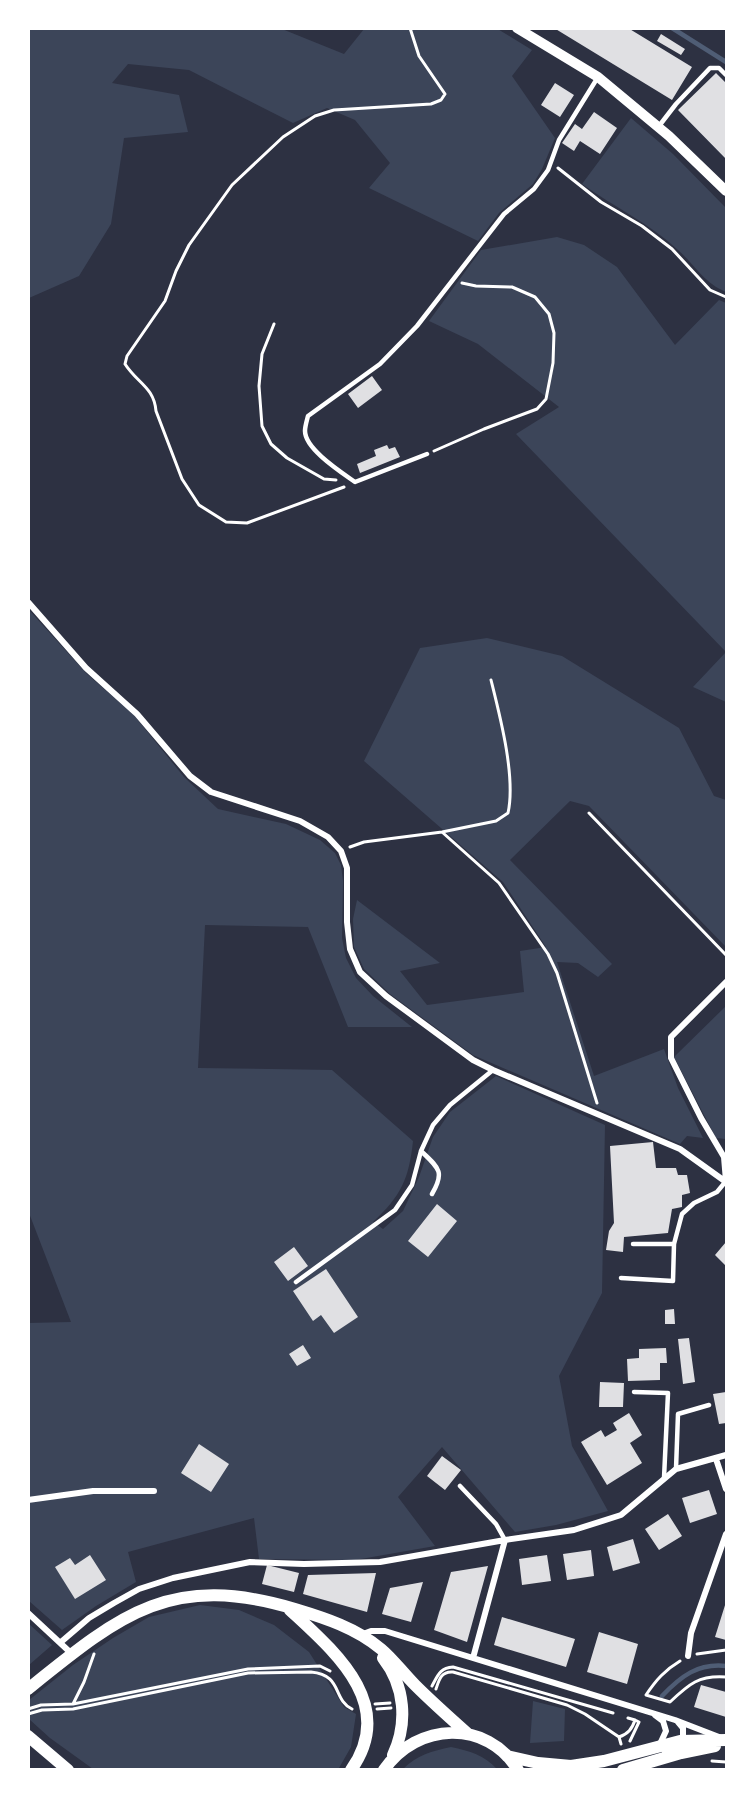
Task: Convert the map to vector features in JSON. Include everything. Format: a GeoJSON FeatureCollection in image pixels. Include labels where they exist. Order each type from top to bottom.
{"type":"FeatureCollection","features":[{"type":"Feature","properties":{"kind":"main road"},"geometry":{"type":"LineString","coordinates":[[28,1689],[100,1634],[141,1610],[186,1596],[232,1595],[287,1607],[340,1624],[364,1637],[393,1660],[425,1696],[468,1734]]}},
{"type":"Feature","properties":{"kind":"main road"},"geometry":{"type":"LineString","coordinates":[[287,1607],[344,1663],[357,1683],[365,1708],[366,1731],[351,1770]]}},
{"type":"Feature","properties":{"kind":"main road"},"geometry":{"type":"LineString","coordinates":[[364,1637],[392,1672],[402,1705],[401,1733],[388,1765]]}},
{"type":"Feature","properties":{"kind":"main road"},"geometry":{"type":"LineString","coordinates":[[388,1765],[402,1750],[428,1736],[442,1733],[468,1734],[479,1737],[499,1748],[518,1770]]}},
{"type":"Feature","properties":{"kind":"main road"},"geometry":{"type":"LineString","coordinates":[[31,1738],[68,1770]]}},
{"type":"Feature","properties":{"kind":"main road"},"geometry":{"type":"LineString","coordinates":[[507,1756],[571,1766],[604,1761],[683,1740],[726,1741]]}},
{"type":"Feature","properties":{"kind":"main road"},"geometry":{"type":"LineString","coordinates":[[623,1770],[726,1741]]}},
{"type":"Feature","properties":{"kind":"street"},"geometry":{"type":"LineString","coordinates":[[517,28],[598,77],[658,127],[726,191]]}},
{"type":"Feature","properties":{"kind":"street"},"geometry":{"type":"LineString","coordinates":[[28,602],[86,668],[137,714],[190,776],[211,792],[300,821],[328,837],[341,851],[347,868],[347,922],[350,949],[360,972],[395,1003],[473,1060],[680,1149],[726,1181]]}},
{"type":"Feature","properties":{"kind":"street"},"geometry":{"type":"LineString","coordinates":[[726,982],[671,1037],[671,1058],[701,1118],[724,1157],[726,1181]]}},
{"type":"Feature","properties":{"kind":"street"},"geometry":{"type":"LineString","coordinates":[[61,1642],[89,1618],[114,1603],[140,1589],[173,1578],[250,1562],[304,1564],[380,1562],[505,1539],[574,1530],[621,1515],[676,1469],[726,1455]]}},
{"type":"Feature","properties":{"kind":"street"},"geometry":{"type":"LineString","coordinates":[[716,1459],[726,1489]]}},
{"type":"Feature","properties":{"kind":"street"},"geometry":{"type":"LineString","coordinates":[[28,1500],[93,1491],[154,1491]]}},
{"type":"Feature","properties":{"kind":"street"},"geometry":{"type":"LineString","coordinates":[[688,1656],[691,1633],[726,1534]]}},
{"type":"Feature","properties":{"kind":"street"},"geometry":{"type":"LineString","coordinates":[[472,1658],[505,1539]]}},
{"type":"Feature","properties":{"kind":"street"},"geometry":{"type":"LineString","coordinates":[[28,1613],[72,1654]]}},
{"type":"Feature","properties":{"kind":"street"},"geometry":{"type":"LineString","coordinates":[[364,1637],[380,1630],[675,1720],[726,1741]]}},
{"type":"Feature","properties":{"kind":"street"},"geometry":{"type":"LineString","coordinates":[[652,1713],[663,1721],[666,1731],[663,1740],[656,1746]]}},
{"type":"Feature","properties":{"kind":"street"},"geometry":{"type":"LineString","coordinates":[[647,1762],[656,1755],[678,1748],[683,1740],[683,1728],[675,1720]]}},
{"type":"Feature","properties":{"kind":"lane"},"geometry":{"type":"LineString","coordinates":[[658,127],[710,68],[718,68],[726,75]]}},
{"type":"Feature","properties":{"kind":"lane"},"geometry":{"type":"LineString","coordinates":[[427,454],[355,482],[332,465],[309,442],[305,431],[308,416],[380,363],[417,326],[504,214],[534,189],[548,170],[559,140],[598,77]]}},
{"type":"Feature","properties":{"kind":"lane"},"geometry":{"type":"LineString","coordinates":[[296,1282],[395,1210],[412,1185],[433,1125],[450,1105],[493,1070]]}},
{"type":"Feature","properties":{"kind":"lane"},"geometry":{"type":"LineString","coordinates":[[422,1151],[440,1172],[439,1182],[432,1194]]}},
{"type":"Feature","properties":{"kind":"lane"},"geometry":{"type":"LineString","coordinates":[[621,1278],[673,1281],[674,1244],[682,1214],[694,1203],[717,1192],[726,1181]]}},
{"type":"Feature","properties":{"kind":"lane"},"geometry":{"type":"LineString","coordinates":[[633,1244],[674,1244]]}},
{"type":"Feature","properties":{"kind":"lane"},"geometry":{"type":"LineString","coordinates":[[634,1392],[668,1393],[664,1478]]}},
{"type":"Feature","properties":{"kind":"lane"},"geometry":{"type":"LineString","coordinates":[[676,1469],[678,1414],[709,1405]]}},
{"type":"Feature","properties":{"kind":"lane"},"geometry":{"type":"LineString","coordinates":[[460,1486],[496,1524],[505,1539]]}},
{"type":"Feature","properties":{"kind":"path"},"geometry":{"type":"LineString","coordinates":[[355,482],[247,523],[226,522],[199,505],[182,479],[156,411],[155,400],[148,388],[132,375],[125,364],[128,356],[165,302],[176,271],[189,245],[232,185],[283,137],[315,116],[334,110],[431,104],[441,99],[445,93],[419,56],[410,28]]}},
{"type":"Feature","properties":{"kind":"path"},"geometry":{"type":"LineString","coordinates":[[551,162],[601,202],[642,225],[672,249],[710,290],[726,297]]}},
{"type":"Feature","properties":{"kind":"path"},"geometry":{"type":"LineString","coordinates":[[427,454],[537,408],[546,399],[553,363],[554,333],[549,314],[535,297],[512,287],[463,284],[455,275]]}},
{"type":"Feature","properties":{"kind":"path"},"geometry":{"type":"LineString","coordinates":[[274,324],[262,354],[259,386],[262,426],[271,444],[287,458],[324,478],[355,482]]}},
{"type":"Feature","properties":{"kind":"path"},"geometry":{"type":"LineString","coordinates":[[341,851],[364,842],[442,832],[496,820],[508,813],[511,800],[503,729],[491,680]]}},
{"type":"Feature","properties":{"kind":"path"},"geometry":{"type":"LineString","coordinates":[[589,813],[726,955]]}},
{"type":"Feature","properties":{"kind":"path"},"geometry":{"type":"LineString","coordinates":[[442,832],[499,883],[548,954],[557,973],[592,1092],[602,1116]]}},
{"type":"Feature","properties":{"kind":"path"},"geometry":{"type":"LineString","coordinates":[[73,1704],[84,1682],[100,1634]]}},
{"type":"Feature","properties":{"kind":"path"},"geometry":{"type":"LineString","coordinates":[[28,1709],[41,1705],[73,1704],[248,1669],[320,1666],[331,1671]]}},
{"type":"Feature","properties":{"kind":"path"},"geometry":{"type":"LineString","coordinates":[[425,1696],[439,1673],[445,1668],[453,1667],[635,1720],[639,1722],[628,1747]]}},
{"type":"Feature","properties":{"kind":"path"},"geometry":{"type":"LineString","coordinates":[[425,1696],[436,1689],[442,1675],[447,1671],[567,1705],[619,1737],[626,1735],[635,1720]]}},
{"type":"Feature","properties":{"kind":"path"},"geometry":{"type":"LineString","coordinates":[[28,1714],[42,1710],[74,1709],[248,1673],[320,1673],[328,1676],[334,1682],[349,1708],[356,1710],[402,1705]]}},
{"type":"Feature","properties":{"kind":"path"},"geometry":{"type":"LineString","coordinates":[[646,1695],[670,1702],[687,1686],[702,1678],[726,1677]]}},
{"type":"Feature","properties":{"kind":"path"},"geometry":{"type":"LineString","coordinates":[[350,1700],[357,1706],[365,1708]]}},
{"type":"Feature","properties":{"kind":"shaded area"},"geometry":{"type":"Polygon","coordinates":[[[496,28],[532,50],[512,76],[555,138],[533,184],[499,213],[478,241],[369,188],[390,163],[355,120],[327,108],[293,123],[189,70],[128,64],[112,83],[179,95],[188,132],[124,138],[111,224],[79,276],[29,298],[29,29],[282,29],[344,54],[364,29],[496,28]]]}},
{"type":"Feature","properties":{"kind":"shaded area"},"geometry":{"type":"Polygon","coordinates":[[[631,118],[673,154],[726,208],[726,292],[706,279],[667,240],[582,184],[631,118]]]}},
{"type":"Feature","properties":{"kind":"shaded area"},"geometry":{"type":"Polygon","coordinates":[[[557,237],[584,245],[617,267],[675,345],[719,300],[726,303],[726,652],[516,434],[559,407],[478,344],[429,321],[481,250],[557,237]]]}},
{"type":"Feature","properties":{"kind":"shaded area"},"geometry":{"type":"Polygon","coordinates":[[[29,610],[87,674],[133,714],[184,777],[218,809],[286,824],[320,840],[335,853],[341,865],[343,881],[342,938],[346,958],[356,978],[373,996],[412,1027],[348,1027],[308,927],[205,925],[198,1068],[332,1070],[413,1141],[409,1166],[402,1186],[390,1204],[373,1222],[383,1229],[403,1211],[419,1177],[433,1137],[450,1112],[496,1076],[605,1125],[602,1293],[559,1376],[572,1446],[608,1511],[556,1525],[515,1532],[442,1447],[398,1497],[435,1546],[355,1560],[259,1559],[254,1518],[128,1552],[136,1582],[62,1630],[29,1601],[28,1323],[71,1322],[29,1213],[29,610]]]}},
{"type":"Feature","properties":{"kind":"shaded area"},"geometry":{"type":"Polygon","coordinates":[[[487,638],[562,656],[679,728],[714,796],[726,800],[726,947],[589,806],[570,801],[510,860],[612,964],[598,977],[578,963],[557,962],[594,1076],[664,1049],[678,1088],[703,1138],[687,1136],[680,1144],[473,1055],[390,994],[364,969],[354,947],[353,919],[357,900],[440,963],[400,971],[427,1005],[524,992],[520,951],[546,947],[503,882],[364,761],[420,648],[487,638]]]}},
{"type":"Feature","properties":{"kind":"shaded area"},"geometry":{"type":"Polygon","coordinates":[[[726,652],[726,702],[693,687],[726,652]]]}},
{"type":"Feature","properties":{"kind":"shaded area"},"geometry":{"type":"Polygon","coordinates":[[[726,1006],[726,1139],[716,1138],[674,1057],[726,1006]]]}},
{"type":"Feature","properties":{"kind":"shaded area"},"geometry":{"type":"Polygon","coordinates":[[[200,1605],[239,1610],[274,1625],[309,1652],[344,1707],[356,1714],[351,1747],[339,1768],[93,1769],[50,1738],[29,1719],[29,1700],[73,1665],[113,1638],[149,1617],[200,1605]]]}},
{"type":"Feature","properties":{"kind":"shaded area"},"geometry":{"type":"Polygon","coordinates":[[[28,1623],[52,1645],[29,1665],[28,1665],[28,1623]]]}},
{"type":"Feature","properties":{"kind":"shaded area"},"geometry":{"type":"Polygon","coordinates":[[[533,1701],[565,1709],[564,1741],[530,1743],[533,1701]]]}},
{"type":"Feature","properties":{"kind":"shaded area"},"geometry":{"type":"Polygon","coordinates":[[[451,1747],[476,1754],[497,1769],[403,1769],[425,1754],[451,1747]]]}},
{"type":"Feature","properties":{"kind":"building"},"geometry":{"type":"Polygon","coordinates":[[[554,28],[590,28],[593,30],[594,28],[628,28],[692,67],[672,100],[554,28]]]}},
{"type":"Feature","properties":{"kind":"building"},"geometry":{"type":"Polygon","coordinates":[[[661,34],[685,49],[681,55],[657,41],[661,34]]]}},
{"type":"Feature","properties":{"kind":"building"},"geometry":{"type":"Polygon","coordinates":[[[716,73],[726,83],[726,159],[678,110],[716,73]]]}},
{"type":"Feature","properties":{"kind":"building"},"geometry":{"type":"Polygon","coordinates":[[[555,83],[574,95],[560,117],[541,105],[555,83]]]}},
{"type":"Feature","properties":{"kind":"building"},"geometry":{"type":"Polygon","coordinates":[[[594,112],[617,128],[600,154],[580,141],[574,151],[562,143],[575,124],[582,129],[594,112]]]}},
{"type":"Feature","properties":{"kind":"building"},"geometry":{"type":"Polygon","coordinates":[[[372,376],[382,390],[358,408],[348,394],[372,376]]]}},
{"type":"Feature","properties":{"kind":"building"},"geometry":{"type":"Polygon","coordinates":[[[387,445],[389,449],[395,447],[400,457],[360,473],[357,464],[376,456],[374,450],[387,445]]]}},
{"type":"Feature","properties":{"kind":"building"},"geometry":{"type":"Polygon","coordinates":[[[653,1142],[656,1168],[676,1168],[678,1175],[687,1175],[690,1193],[682,1195],[682,1207],[672,1209],[668,1233],[624,1237],[623,1252],[606,1250],[609,1231],[614,1223],[610,1146],[653,1142]]]}},
{"type":"Feature","properties":{"kind":"building"},"geometry":{"type":"Polygon","coordinates":[[[437,1204],[457,1221],[428,1257],[408,1241],[437,1204]]]}},
{"type":"Feature","properties":{"kind":"building"},"geometry":{"type":"Polygon","coordinates":[[[726,1242],[726,1266],[715,1255],[726,1242]]]}},
{"type":"Feature","properties":{"kind":"building"},"geometry":{"type":"Polygon","coordinates":[[[294,1247],[308,1266],[288,1281],[274,1262],[294,1247]]]}},
{"type":"Feature","properties":{"kind":"building"},"geometry":{"type":"Polygon","coordinates":[[[326,1269],[358,1317],[334,1333],[321,1315],[313,1321],[293,1291],[326,1269]]]}},
{"type":"Feature","properties":{"kind":"building"},"geometry":{"type":"Polygon","coordinates":[[[674,1309],[675,1324],[665,1324],[665,1310],[674,1309]]]}},
{"type":"Feature","properties":{"kind":"building"},"geometry":{"type":"Polygon","coordinates":[[[689,1338],[695,1382],[683,1384],[678,1339],[689,1338]]]}},
{"type":"Feature","properties":{"kind":"building"},"geometry":{"type":"Polygon","coordinates":[[[303,1345],[311,1358],[297,1366],[289,1354],[303,1345]]]}},
{"type":"Feature","properties":{"kind":"building"},"geometry":{"type":"Polygon","coordinates":[[[666,1348],[667,1363],[660,1363],[660,1380],[628,1381],[627,1359],[639,1358],[639,1349],[666,1348]]]}},
{"type":"Feature","properties":{"kind":"building"},"geometry":{"type":"Polygon","coordinates":[[[600,1382],[624,1383],[623,1407],[599,1407],[600,1382]]]}},
{"type":"Feature","properties":{"kind":"building"},"geometry":{"type":"Polygon","coordinates":[[[726,1392],[726,1423],[719,1424],[713,1394],[726,1392]]]}},
{"type":"Feature","properties":{"kind":"building"},"geometry":{"type":"Polygon","coordinates":[[[629,1413],[642,1435],[630,1443],[642,1463],[607,1485],[581,1442],[601,1430],[605,1437],[617,1430],[613,1423],[629,1413]]]}},
{"type":"Feature","properties":{"kind":"building"},"geometry":{"type":"Polygon","coordinates":[[[199,1444],[229,1464],[211,1492],[181,1473],[199,1444]]]}},
{"type":"Feature","properties":{"kind":"building"},"geometry":{"type":"Polygon","coordinates":[[[442,1456],[461,1470],[445,1490],[427,1476],[442,1456]]]}},
{"type":"Feature","properties":{"kind":"building"},"geometry":{"type":"Polygon","coordinates":[[[709,1490],[717,1514],[690,1523],[682,1498],[709,1490]]]}},
{"type":"Feature","properties":{"kind":"building"},"geometry":{"type":"Polygon","coordinates":[[[668,1514],[682,1536],[659,1550],[645,1529],[668,1514]]]}},
{"type":"Feature","properties":{"kind":"building"},"geometry":{"type":"Polygon","coordinates":[[[633,1539],[640,1563],[613,1571],[607,1547],[633,1539]]]}},
{"type":"Feature","properties":{"kind":"building"},"geometry":{"type":"Polygon","coordinates":[[[591,1550],[594,1576],[567,1580],[563,1554],[591,1550]]]}},
{"type":"Feature","properties":{"kind":"building"},"geometry":{"type":"Polygon","coordinates":[[[90,1555],[106,1580],[75,1599],[55,1567],[70,1558],[75,1565],[90,1555]]]}},
{"type":"Feature","properties":{"kind":"building"},"geometry":{"type":"Polygon","coordinates":[[[547,1555],[551,1581],[522,1585],[519,1559],[547,1555]]]}},
{"type":"Feature","properties":{"kind":"building"},"geometry":{"type":"Polygon","coordinates":[[[267,1565],[299,1573],[294,1592],[262,1584],[267,1565]]]}},
{"type":"Feature","properties":{"kind":"building"},"geometry":{"type":"Polygon","coordinates":[[[488,1566],[467,1642],[434,1630],[451,1572],[488,1566]]]}},
{"type":"Feature","properties":{"kind":"building"},"geometry":{"type":"Polygon","coordinates":[[[376,1573],[367,1612],[303,1594],[308,1575],[376,1573]]]}},
{"type":"Feature","properties":{"kind":"building"},"geometry":{"type":"Polygon","coordinates":[[[423,1582],[411,1622],[382,1614],[390,1588],[423,1582]]]}},
{"type":"Feature","properties":{"kind":"building"},"geometry":{"type":"Polygon","coordinates":[[[726,1602],[726,1640],[715,1637],[726,1602]]]}},
{"type":"Feature","properties":{"kind":"building"},"geometry":{"type":"Polygon","coordinates":[[[502,1617],[575,1639],[566,1667],[494,1645],[502,1617]]]}},
{"type":"Feature","properties":{"kind":"building"},"geometry":{"type":"Polygon","coordinates":[[[599,1632],[638,1644],[627,1684],[587,1672],[599,1632]]]}},
{"type":"Feature","properties":{"kind":"building"},"geometry":{"type":"Polygon","coordinates":[[[701,1685],[726,1692],[726,1717],[694,1707],[701,1685]]]}},
{"type":"Feature","properties":{"kind":"waterway"},"geometry":{"type":"LineString","coordinates":[[672,28],[726,62]]}},
{"type":"Feature","properties":{"kind":"waterway"},"geometry":{"type":"LineString","coordinates":[[662,1696],[676,1682],[691,1672],[707,1667],[726,1666]]}}]}
